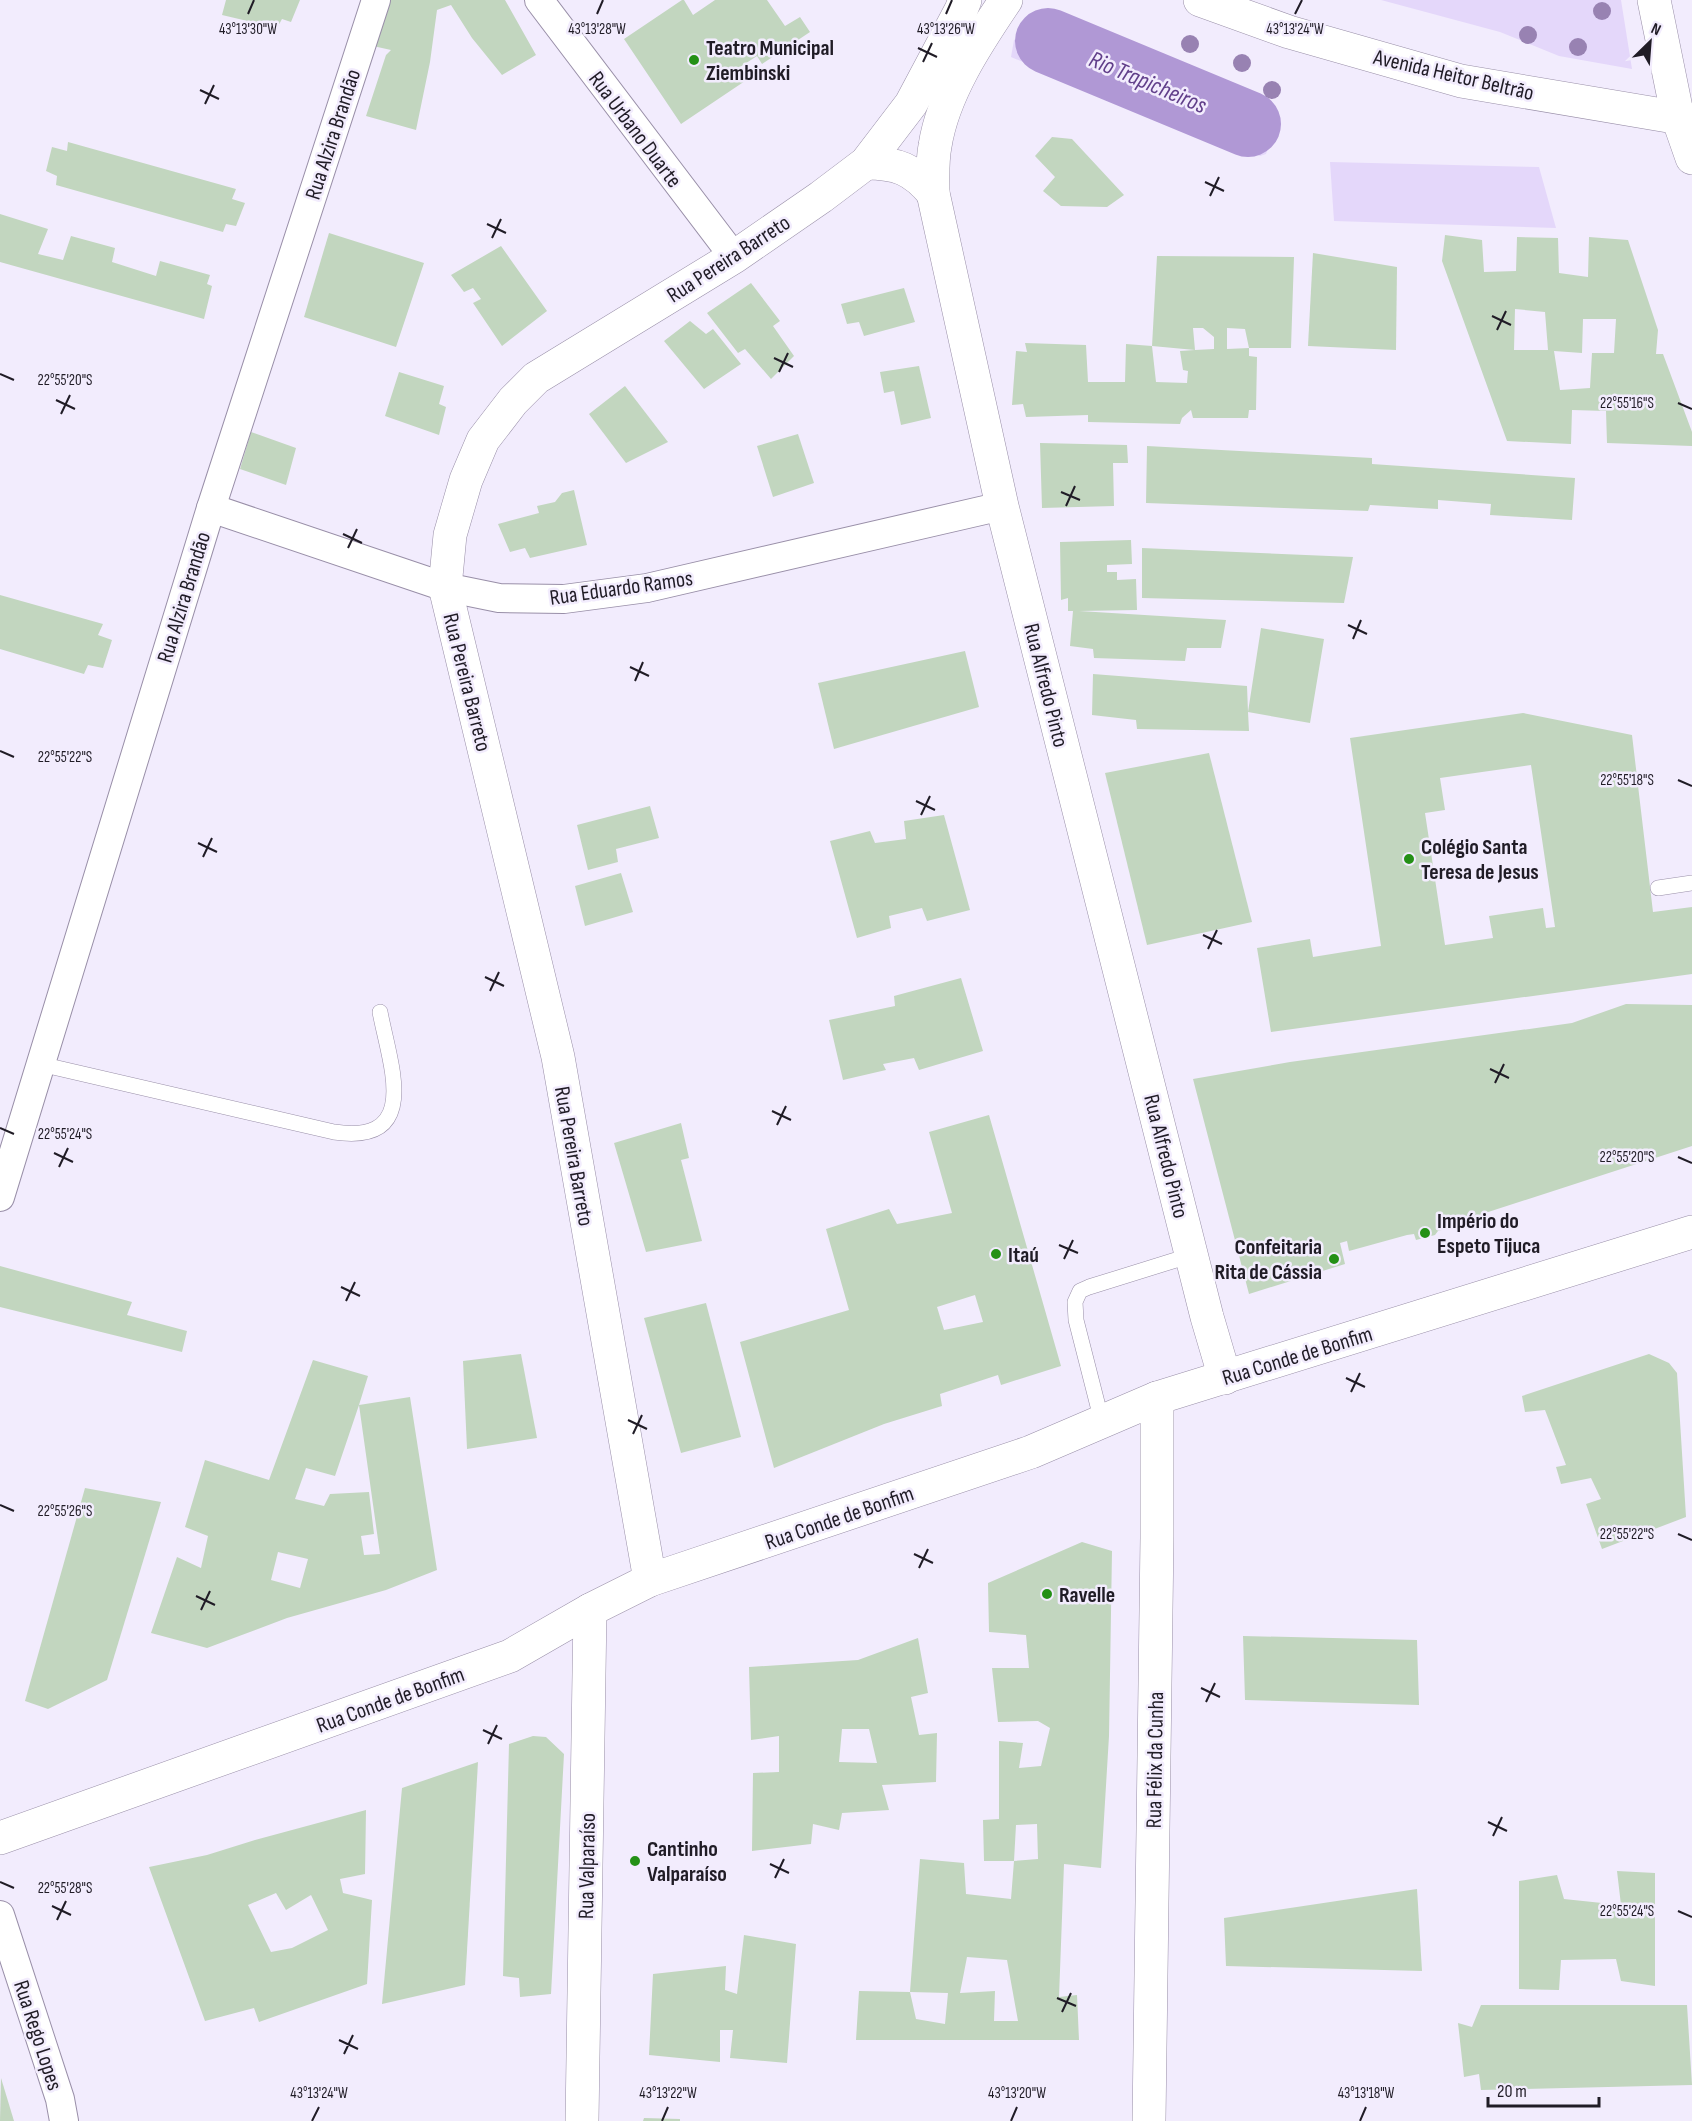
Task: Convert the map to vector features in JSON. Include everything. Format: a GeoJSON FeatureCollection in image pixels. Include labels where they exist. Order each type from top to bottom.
{"type":"FeatureCollection","features":[{"type":"Feature","properties":{"kind":"street","name":"Rua Alzira Brandão"},"geometry":{"type":"LineString","coordinates":[[0,1197],[211,508],[376,0]]}},
{"type":"Feature","properties":{"kind":"street","name":"Rua Urbano Duarte"},"geometry":{"type":"LineString","coordinates":[[539,0],[734,257]]}},
{"type":"Feature","properties":{"kind":"street","name":"Rua Pereira Barreto"},"geometry":{"type":"LineString","coordinates":[[650,1581],[558,1057],[445,587],[450,535],[466,480],[483,440],[513,401],[536,378],[734,257],[866,163],[911,104],[962,10],[965,0]]}},
{"type":"Feature","properties":{"kind":"street","name":"Rua Alfredo Pinto"},"geometry":{"type":"LineString","coordinates":[[1006,0],[964,66],[943,115],[935,145],[933,193],[1002,506],[1225,1378]]}},
{"type":"Feature","properties":{"kind":"street","name":"Avenida Heitor Beltrão"},"geometry":{"type":"LineString","coordinates":[[1200,0],[1289,32],[1461,81],[1685,119]]}},
{"type":"Feature","properties":{"kind":"street"},"geometry":{"type":"LineString","coordinates":[[1654,0],[1685,119],[1692,158]]}},
{"type":"Feature","properties":{"kind":"street"},"geometry":{"type":"LineString","coordinates":[[866,163],[881,163],[914,173],[933,193]]}},
{"type":"Feature","properties":{"kind":"street","name":"Rua Eduardo Ramos"},"geometry":{"type":"LineString","coordinates":[[211,508],[445,587],[499,598],[564,599],[647,588],[1002,506]]}},
{"type":"Feature","properties":{"kind":"street","name":"Rua Conde de Bonfim"},"geometry":{"type":"LineString","coordinates":[[0,1839],[510,1656],[590,1610],[650,1581],[1031,1452],[1157,1398],[1692,1232]]}},
{"type":"Feature","properties":{"kind":"street","name":"Rua Félix da Cunha"},"geometry":{"type":"LineString","coordinates":[[1149,2121],[1157,1398]]}},
{"type":"Feature","properties":{"kind":"street","name":"Rua Valparaíso"},"geometry":{"type":"LineString","coordinates":[[582,2121],[590,1610]]}},
{"type":"Feature","properties":{"kind":"street","name":"Rua Rego Lopes"},"geometry":{"type":"LineString","coordinates":[[0,1915],[60,2099],[64,2121]]}},
{"type":"Feature","properties":{"kind":"lane"},"geometry":{"type":"LineString","coordinates":[[1658,888],[1692,882]]}},
{"type":"Feature","properties":{"kind":"lane"},"geometry":{"type":"LineString","coordinates":[[40,1064],[355,1135],[370,1132],[383,1125],[391,1113],[395,1093],[380,1012]]}},
{"type":"Feature","properties":{"kind":"lane"},"geometry":{"type":"LineString","coordinates":[[1102,1422],[1076,1320],[1075,1302],[1080,1292],[1089,1287],[1192,1255]]}},
{"type":"Feature","properties":{"kind":"shaded area"},"geometry":{"type":"Polygon","coordinates":[[[1381,0],[1621,0],[1632,69],[1559,56],[1500,32],[1381,0]]]}},
{"type":"Feature","properties":{"kind":"shaded area"},"geometry":{"type":"Polygon","coordinates":[[[1037,25],[1069,32],[1275,109],[1278,115],[1266,154],[1260,156],[1164,121],[1011,57],[1014,40],[1037,25]]]}},
{"type":"Feature","properties":{"kind":"shaded area"},"geometry":{"type":"Polygon","coordinates":[[[1330,162],[1539,167],[1556,228],[1334,221],[1330,162]]]}},
{"type":"Feature","properties":{"kind":"building"},"geometry":{"type":"Polygon","coordinates":[[[226,0],[300,0],[291,22],[282,19],[277,28],[222,15],[226,0]]]}},
{"type":"Feature","properties":{"kind":"building"},"geometry":{"type":"Polygon","coordinates":[[[388,0],[505,0],[536,55],[502,75],[472,38],[451,5],[437,10],[430,62],[416,130],[366,116],[386,55],[391,50],[373,46],[388,0]]]}},
{"type":"Feature","properties":{"kind":"building","name":"Teatro Municipal Ziembinski"},"geometry":{"type":"Polygon","coordinates":[[[682,0],[693,15],[715,0],[767,0],[785,26],[800,17],[810,32],[762,64],[757,56],[737,69],[745,81],[681,124],[624,39],[682,0]]]}},
{"type":"Feature","properties":{"kind":"building"},"geometry":{"type":"Polygon","coordinates":[[[1052,137],[1072,139],[1124,195],[1107,207],[1061,206],[1043,191],[1055,177],[1035,156],[1052,137]]]}},
{"type":"Feature","properties":{"kind":"building"},"geometry":{"type":"Polygon","coordinates":[[[68,142],[236,189],[232,199],[245,203],[236,226],[226,224],[223,232],[56,185],[57,176],[46,171],[52,147],[67,151],[68,142]]]}},
{"type":"Feature","properties":{"kind":"building"},"geometry":{"type":"Polygon","coordinates":[[[0,214],[48,229],[38,254],[63,260],[71,236],[115,248],[112,262],[156,276],[160,261],[210,275],[207,284],[212,286],[204,319],[0,262],[0,214]]]}},
{"type":"Feature","properties":{"kind":"building"},"geometry":{"type":"Polygon","coordinates":[[[329,233],[424,263],[396,347],[304,317],[329,233]]]}},
{"type":"Feature","properties":{"kind":"building"},"geometry":{"type":"Polygon","coordinates":[[[1445,235],[1482,240],[1484,272],[1516,271],[1517,237],[1558,238],[1559,273],[1588,277],[1589,237],[1628,240],[1658,330],[1656,354],[1663,354],[1692,432],[1692,446],[1607,443],[1606,411],[1572,410],[1571,444],[1507,441],[1442,261],[1445,235]],[[1515,309],[1514,350],[1548,350],[1545,312],[1515,309]],[[1583,319],[1582,353],[1554,351],[1560,390],[1590,388],[1592,353],[1614,353],[1616,319],[1583,319]]]}},
{"type":"Feature","properties":{"kind":"building"},"geometry":{"type":"Polygon","coordinates":[[[501,246],[547,311],[502,346],[473,303],[481,299],[473,288],[464,292],[451,275],[501,246]]]}},
{"type":"Feature","properties":{"kind":"building"},"geometry":{"type":"Polygon","coordinates":[[[1313,253],[1397,267],[1396,350],[1308,346],[1313,253]]]}},
{"type":"Feature","properties":{"kind":"building"},"geometry":{"type":"Polygon","coordinates":[[[1157,256],[1294,257],[1291,348],[1249,348],[1249,356],[1257,357],[1256,410],[1249,410],[1248,418],[1193,418],[1191,410],[1182,418],[1180,424],[1088,422],[1088,415],[1026,417],[1023,404],[1012,405],[1016,351],[1027,352],[1025,343],[1086,345],[1088,382],[1125,382],[1126,344],[1152,346],[1157,256]],[[1193,328],[1195,350],[1214,349],[1214,337],[1203,328],[1193,328]],[[1227,328],[1227,349],[1249,348],[1245,329],[1227,328]],[[1152,346],[1156,382],[1187,383],[1188,371],[1183,370],[1180,351],[1195,350],[1152,346]]]}},
{"type":"Feature","properties":{"kind":"building"},"geometry":{"type":"Polygon","coordinates":[[[751,283],[780,321],[773,326],[794,356],[771,379],[745,349],[738,353],[707,313],[751,283]]]}},
{"type":"Feature","properties":{"kind":"building"},"geometry":{"type":"Polygon","coordinates":[[[904,288],[915,322],[864,336],[859,322],[847,324],[841,304],[904,288]]]}},
{"type":"Feature","properties":{"kind":"building"},"geometry":{"type":"Polygon","coordinates":[[[690,321],[706,334],[713,329],[741,364],[704,389],[664,341],[690,321]]]}},
{"type":"Feature","properties":{"kind":"building"},"geometry":{"type":"Polygon","coordinates":[[[919,366],[931,418],[901,425],[894,391],[884,393],[880,372],[919,366]]]}},
{"type":"Feature","properties":{"kind":"building"},"geometry":{"type":"Polygon","coordinates":[[[399,372],[444,386],[439,404],[446,407],[439,435],[385,416],[399,372]]]}},
{"type":"Feature","properties":{"kind":"building"},"geometry":{"type":"Polygon","coordinates":[[[625,386],[668,442],[626,463],[589,414],[625,386]]]}},
{"type":"Feature","properties":{"kind":"building"},"geometry":{"type":"Polygon","coordinates":[[[251,432],[296,448],[286,485],[240,469],[251,432]]]}},
{"type":"Feature","properties":{"kind":"building"},"geometry":{"type":"Polygon","coordinates":[[[798,434],[814,483],[773,497],[757,446],[798,434]]]}},
{"type":"Feature","properties":{"kind":"building"},"geometry":{"type":"Polygon","coordinates":[[[1040,443],[1127,445],[1128,463],[1113,463],[1114,506],[1042,508],[1040,443]]]}},
{"type":"Feature","properties":{"kind":"building"},"geometry":{"type":"Polygon","coordinates":[[[1147,446],[1372,458],[1372,464],[1575,478],[1572,520],[1490,515],[1491,504],[1438,500],[1438,509],[1370,505],[1368,511],[1146,503],[1147,446]]]}},
{"type":"Feature","properties":{"kind":"building"},"geometry":{"type":"Polygon","coordinates":[[[574,490],[587,545],[530,558],[525,548],[510,552],[498,524],[539,513],[537,506],[555,502],[562,493],[574,490]]]}},
{"type":"Feature","properties":{"kind":"building"},"geometry":{"type":"Polygon","coordinates":[[[1131,540],[1132,564],[1107,565],[1107,572],[1117,572],[1117,580],[1136,579],[1137,610],[1079,611],[1226,620],[1221,648],[1187,648],[1185,661],[1094,658],[1093,649],[1070,646],[1073,611],[1068,611],[1068,598],[1061,600],[1060,542],[1131,540]]]}},
{"type":"Feature","properties":{"kind":"building"},"geometry":{"type":"Polygon","coordinates":[[[1142,548],[1353,557],[1344,603],[1142,598],[1142,548]]]}},
{"type":"Feature","properties":{"kind":"building"},"geometry":{"type":"Polygon","coordinates":[[[0,595],[103,624],[98,635],[112,640],[103,668],[88,665],[84,674],[0,649],[0,595]]]}},
{"type":"Feature","properties":{"kind":"building"},"geometry":{"type":"Polygon","coordinates":[[[1261,628],[1324,639],[1310,723],[1248,712],[1261,628]]]}},
{"type":"Feature","properties":{"kind":"building"},"geometry":{"type":"Polygon","coordinates":[[[965,651],[979,707],[834,749],[818,683],[965,651]]]}},
{"type":"Feature","properties":{"kind":"building"},"geometry":{"type":"Polygon","coordinates":[[[1093,674],[1247,686],[1249,731],[1137,729],[1136,720],[1092,715],[1093,674]]]}},
{"type":"Feature","properties":{"kind":"building"},"geometry":{"type":"Polygon","coordinates":[[[1523,713],[1632,735],[1653,912],[1692,907],[1692,974],[1271,1032],[1257,948],[1310,939],[1313,957],[1381,946],[1350,738],[1523,713]],[[1531,765],[1440,778],[1445,810],[1425,813],[1445,945],[1493,938],[1489,916],[1543,908],[1546,928],[1555,927],[1531,765]]]}},
{"type":"Feature","properties":{"kind":"building"},"geometry":{"type":"Polygon","coordinates":[[[1209,753],[1252,922],[1147,945],[1105,773],[1209,753]]]}},
{"type":"Feature","properties":{"kind":"building"},"geometry":{"type":"Polygon","coordinates":[[[650,806],[659,838],[616,849],[618,862],[588,870],[577,825],[650,806]]]}},
{"type":"Feature","properties":{"kind":"building"},"geometry":{"type":"Polygon","coordinates":[[[944,815],[970,910],[927,921],[922,908],[889,916],[891,928],[857,938],[830,841],[870,831],[875,843],[906,839],[904,821],[944,815]]]}},
{"type":"Feature","properties":{"kind":"building"},"geometry":{"type":"Polygon","coordinates":[[[621,873],[633,912],[585,926],[575,886],[621,873]]]}},
{"type":"Feature","properties":{"kind":"building"},"geometry":{"type":"Polygon","coordinates":[[[961,978],[983,1051],[919,1070],[914,1058],[883,1064],[886,1070],[843,1080],[829,1020],[895,1006],[894,996],[961,978]]]}},
{"type":"Feature","properties":{"kind":"building"},"geometry":{"type":"Polygon","coordinates":[[[1626,1004],[1692,1005],[1692,1146],[1482,1214],[1483,1219],[1438,1231],[1435,1235],[1416,1240],[1414,1234],[1407,1235],[1349,1251],[1347,1241],[1340,1243],[1345,1264],[1249,1294],[1193,1079],[1290,1062],[1572,1023],[1626,1004]]]}},
{"type":"Feature","properties":{"kind":"building"},"geometry":{"type":"Polygon","coordinates":[[[989,1115],[1061,1366],[1001,1385],[998,1375],[940,1394],[942,1406],[884,1424],[774,1468],[740,1342],[849,1310],[826,1229],[889,1209],[897,1224],[952,1213],[929,1132],[989,1115]],[[975,1295],[937,1307],[944,1330],[983,1322],[975,1295]]]}},
{"type":"Feature","properties":{"kind":"building"},"geometry":{"type":"Polygon","coordinates":[[[681,1123],[689,1158],[681,1160],[702,1241],[646,1252],[614,1143],[681,1123]]]}},
{"type":"Feature","properties":{"kind":"building"},"geometry":{"type":"Polygon","coordinates":[[[0,1266],[132,1302],[127,1315],[187,1331],[182,1352],[0,1307],[0,1266]]]}},
{"type":"Feature","properties":{"kind":"building"},"geometry":{"type":"Polygon","coordinates":[[[706,1303],[741,1437],[681,1453],[644,1318],[706,1303]]]}},
{"type":"Feature","properties":{"kind":"building"},"geometry":{"type":"Polygon","coordinates":[[[521,1354],[537,1438],[467,1449],[463,1361],[521,1354]]]}},
{"type":"Feature","properties":{"kind":"building"},"geometry":{"type":"Polygon","coordinates":[[[1649,1354],[1669,1363],[1677,1373],[1686,1517],[1602,1549],[1586,1504],[1601,1499],[1591,1478],[1561,1484],[1556,1467],[1566,1465],[1545,1410],[1525,1412],[1522,1396],[1649,1354]]]}},
{"type":"Feature","properties":{"kind":"building"},"geometry":{"type":"Polygon","coordinates":[[[313,1360],[368,1376],[359,1405],[410,1397],[437,1570],[386,1590],[287,1618],[207,1648],[151,1633],[177,1557],[201,1568],[208,1536],[185,1527],[205,1460],[269,1480],[313,1360]],[[359,1405],[335,1476],[306,1468],[295,1499],[324,1506],[330,1494],[369,1492],[374,1534],[361,1536],[364,1555],[380,1554],[359,1405]],[[278,1552],[271,1580],[300,1588],[308,1559],[278,1552]]]}},
{"type":"Feature","properties":{"kind":"building"},"geometry":{"type":"Polygon","coordinates":[[[85,1488],[161,1502],[107,1680],[48,1709],[25,1701],[85,1488]]]}},
{"type":"Feature","properties":{"kind":"building"},"geometry":{"type":"Polygon","coordinates":[[[1082,1542],[1112,1551],[1109,1736],[1101,1868],[1064,1864],[1059,1997],[1077,1995],[1079,2040],[856,2040],[859,1991],[910,1992],[920,1859],[964,1863],[966,1894],[1011,1899],[1014,1861],[984,1861],[983,1820],[999,1819],[999,1741],[1023,1743],[1019,1768],[1041,1766],[1050,1728],[1038,1721],[998,1722],[992,1668],[1029,1668],[1026,1635],[989,1632],[988,1583],[1082,1542]],[[1037,1824],[1016,1825],[1014,1861],[1038,1859],[1037,1824]],[[967,1957],[960,1993],[995,1991],[994,2021],[1018,2021],[1007,1960],[967,1957]],[[910,1992],[916,2019],[945,2024],[948,1993],[910,1992]]]}},
{"type":"Feature","properties":{"kind":"building"},"geometry":{"type":"Polygon","coordinates":[[[1243,1636],[1417,1640],[1419,1705],[1245,1700],[1243,1636]]]}},
{"type":"Feature","properties":{"kind":"building"},"geometry":{"type":"Polygon","coordinates":[[[918,1638],[928,1693],[911,1697],[919,1735],[937,1733],[936,1782],[882,1785],[889,1810],[842,1813],[839,1830],[813,1824],[811,1844],[752,1851],[753,1773],[779,1772],[779,1736],[751,1740],[749,1667],[858,1660],[918,1638]],[[842,1729],[839,1762],[877,1763],[869,1729],[842,1729]]]}},
{"type":"Feature","properties":{"kind":"building"},"geometry":{"type":"Polygon","coordinates":[[[533,1736],[546,1737],[564,1754],[551,1994],[520,1997],[519,1978],[503,1976],[509,1744],[533,1736]]]}},
{"type":"Feature","properties":{"kind":"building"},"geometry":{"type":"Polygon","coordinates":[[[478,1762],[465,1985],[382,2004],[402,1788],[478,1762]]]}},
{"type":"Feature","properties":{"kind":"building"},"geometry":{"type":"Polygon","coordinates":[[[366,1810],[365,1874],[340,1879],[343,1893],[372,1900],[367,1984],[259,2022],[254,2008],[205,2021],[149,1867],[207,1855],[366,1810]],[[276,1893],[248,1905],[271,1952],[292,1948],[328,1930],[311,1895],[286,1910],[276,1893]]]}},
{"type":"Feature","properties":{"kind":"building"},"geometry":{"type":"Polygon","coordinates":[[[1617,1871],[1655,1873],[1655,1986],[1621,1981],[1616,1959],[1561,1960],[1559,1990],[1519,1989],[1519,1881],[1557,1875],[1564,1899],[1621,1905],[1617,1871]]]}},
{"type":"Feature","properties":{"kind":"building"},"geometry":{"type":"Polygon","coordinates":[[[1417,1889],[1422,1971],[1226,1966],[1224,1918],[1417,1889]]]}},
{"type":"Feature","properties":{"kind":"building"},"geometry":{"type":"Polygon","coordinates":[[[744,1935],[796,1944],[787,2063],[730,2058],[733,2030],[720,2030],[720,2062],[649,2055],[653,1974],[726,1966],[725,1990],[737,1994],[744,1935]]]}},
{"type":"Feature","properties":{"kind":"building"},"geometry":{"type":"Polygon","coordinates":[[[1481,2005],[1687,2005],[1692,2085],[1481,2090],[1479,2074],[1464,2077],[1458,2023],[1472,2027],[1481,2005]]]}},
{"type":"Feature","properties":{"kind":"building"},"geometry":{"type":"Polygon","coordinates":[[[1,2078],[14,2121],[0,2121],[1,2078]]]}},
{"type":"Feature","properties":{"kind":"building"},"geometry":{"type":"Polygon","coordinates":[[[644,2118],[680,2119],[680,2121],[643,2121],[644,2118]]]}},
{"type":"Feature","properties":{"kind":"waterway","name":"Rio Trapicheiros"},"geometry":{"type":"LineString","coordinates":[[1048,41],[1248,124]]}},
{"type":"Feature","properties":{"kind":"place","name":"Teatro Municipal Ziembinski"},"geometry":{"type":"Point","coordinates":[694,60]}},
{"type":"Feature","properties":{"kind":"place","name":"Colégio Santa Teresa de Jesus"},"geometry":{"type":"Point","coordinates":[1409,859]}},
{"type":"Feature","properties":{"kind":"place","name":"Império do Espeto Tijuca"},"geometry":{"type":"Point","coordinates":[1425,1233]}},
{"type":"Feature","properties":{"kind":"place","name":"Itaú"},"geometry":{"type":"Point","coordinates":[996,1254]}},
{"type":"Feature","properties":{"kind":"place","name":"Confeitaria Rita de Cássia"},"geometry":{"type":"Point","coordinates":[1334,1259]}},
{"type":"Feature","properties":{"kind":"place","name":"Ravelle"},"geometry":{"type":"Point","coordinates":[1047,1594]}},
{"type":"Feature","properties":{"kind":"place","name":"Cantinho Valparaíso"},"geometry":{"type":"Point","coordinates":[635,1861]}}]}
